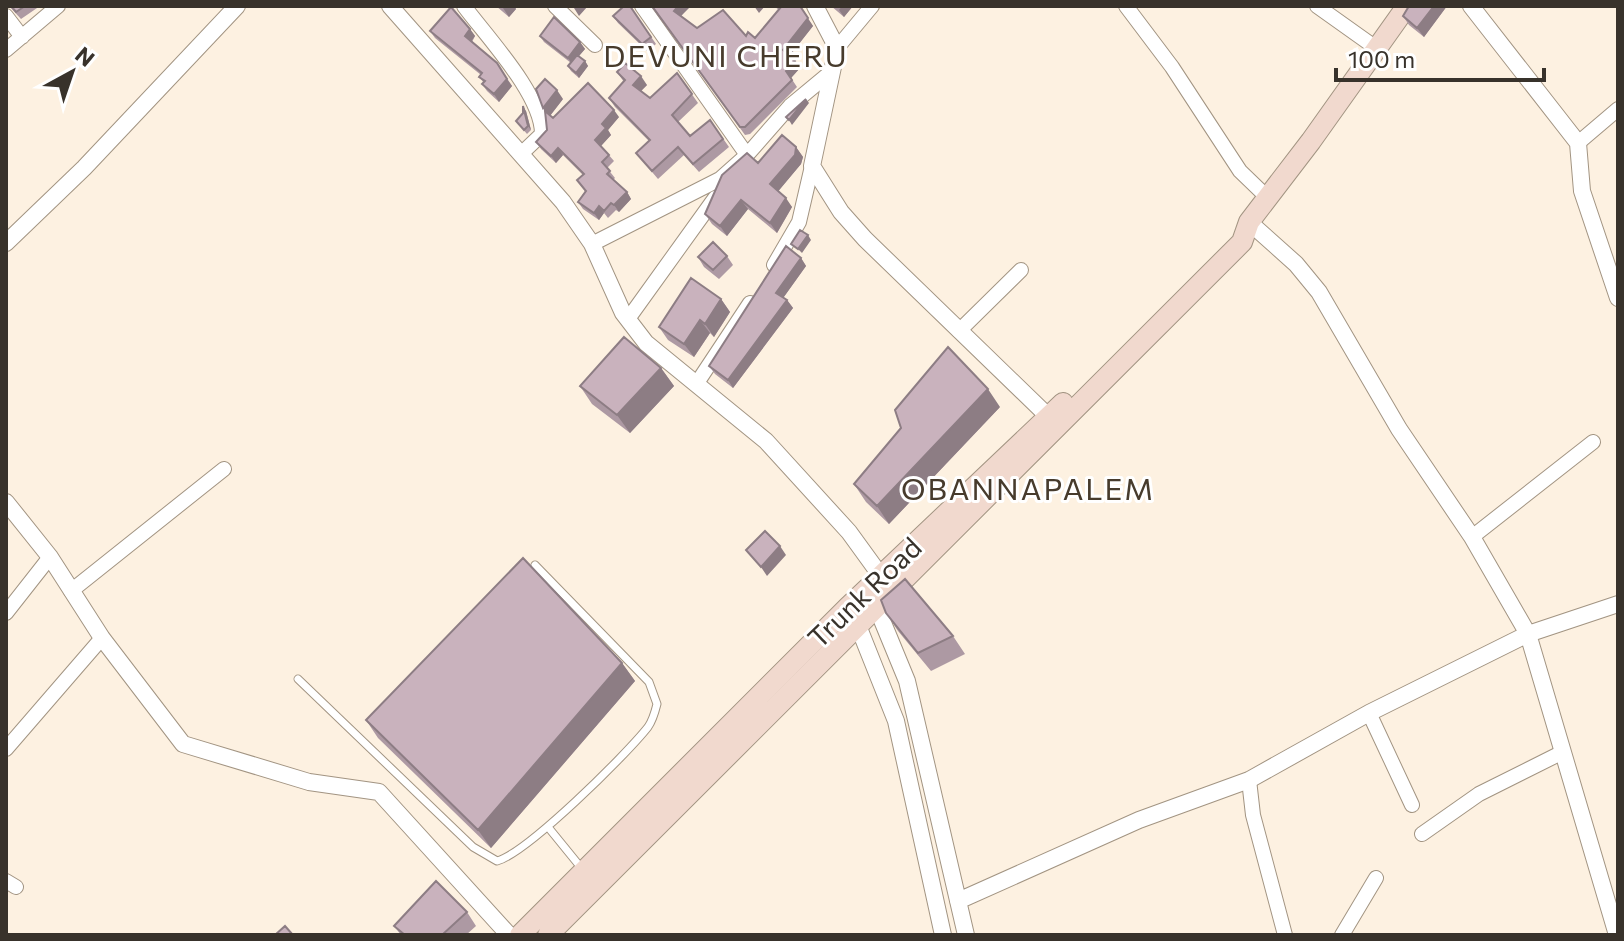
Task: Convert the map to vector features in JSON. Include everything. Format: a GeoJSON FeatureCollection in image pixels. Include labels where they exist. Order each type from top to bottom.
{"type":"FeatureCollection","features":[{"type":"Feature","properties":{"kind":"main road","name":"Trunk Road"},"geometry":{"type":"LineString","coordinates":[[520,935],[1054,422],[1249,222],[1269,199],[1407,6]]}},
{"type":"Feature","properties":{"kind":"main road"},"geometry":{"type":"LineString","coordinates":[[548,935],[853,616]]}},
{"type":"Feature","properties":{"kind":"street"},"geometry":{"type":"LineString","coordinates":[[6,50],[58,6]]}},
{"type":"Feature","properties":{"kind":"street"},"geometry":{"type":"LineString","coordinates":[[8,239],[237,6]]}},
{"type":"Feature","properties":{"kind":"street"},"geometry":{"type":"LineString","coordinates":[[464,6],[523,85],[541,123],[540,138],[521,154]]}},
{"type":"Feature","properties":{"kind":"street"},"geometry":{"type":"LineString","coordinates":[[555,6],[595,45]]}},
{"type":"Feature","properties":{"kind":"street"},"geometry":{"type":"LineString","coordinates":[[642,6],[747,155]]}},
{"type":"Feature","properties":{"kind":"street"},"geometry":{"type":"LineString","coordinates":[[815,6],[837,48]]}},
{"type":"Feature","properties":{"kind":"street"},"geometry":{"type":"LineString","coordinates":[[697,383],[799,222],[837,48],[872,6]]}},
{"type":"Feature","properties":{"kind":"street"},"geometry":{"type":"LineString","coordinates":[[1126,6],[1172,67],[1240,171],[1269,199]]}},
{"type":"Feature","properties":{"kind":"street"},"geometry":{"type":"LineString","coordinates":[[1317,6],[1376,48]]}},
{"type":"Feature","properties":{"kind":"street"},"geometry":{"type":"LineString","coordinates":[[1471,6],[1578,143],[1582,191],[1618,298]]}},
{"type":"Feature","properties":{"kind":"street"},"geometry":{"type":"LineString","coordinates":[[398,9],[521,154],[592,244],[628,319],[646,343],[766,441],[849,532],[879,590],[907,681],[966,935]]}},
{"type":"Feature","properties":{"kind":"street"},"geometry":{"type":"LineString","coordinates":[[6,16],[22,37]]}},
{"type":"Feature","properties":{"kind":"street"},"geometry":{"type":"LineString","coordinates":[[592,244],[720,179],[747,155],[790,106],[831,72]]}},
{"type":"Feature","properties":{"kind":"street"},"geometry":{"type":"LineString","coordinates":[[1578,143],[1618,109]]}},
{"type":"Feature","properties":{"kind":"street"},"geometry":{"type":"LineString","coordinates":[[812,166],[841,212],[1054,422]]}},
{"type":"Feature","properties":{"kind":"street"},"geometry":{"type":"LineString","coordinates":[[628,319],[710,209],[720,179]]}},
{"type":"Feature","properties":{"kind":"street"},"geometry":{"type":"LineString","coordinates":[[1249,222],[1296,264],[1319,292],[1399,429],[1472,537],[1528,634],[1617,935]]}},
{"type":"Feature","properties":{"kind":"street"},"geometry":{"type":"LineString","coordinates":[[959,331],[1021,270]]}},
{"type":"Feature","properties":{"kind":"street"},"geometry":{"type":"LineString","coordinates":[[1472,537],[1593,442]]}},
{"type":"Feature","properties":{"kind":"street"},"geometry":{"type":"LineString","coordinates":[[71,591],[224,469]]}},
{"type":"Feature","properties":{"kind":"street"},"geometry":{"type":"LineString","coordinates":[[6,502],[50,557],[102,638],[183,744],[309,782],[379,792],[509,935]]}},
{"type":"Feature","properties":{"kind":"street"},"geometry":{"type":"LineString","coordinates":[[6,613],[50,557]]}},
{"type":"Feature","properties":{"kind":"street"},"geometry":{"type":"LineString","coordinates":[[958,901],[1139,820],[1249,780],[1369,713],[1528,634],[1618,604]]}},
{"type":"Feature","properties":{"kind":"street"},"geometry":{"type":"LineString","coordinates":[[853,616],[896,721],[943,935]]}},
{"type":"Feature","properties":{"kind":"street"},"geometry":{"type":"LineString","coordinates":[[6,749],[102,638]]}},
{"type":"Feature","properties":{"kind":"street"},"geometry":{"type":"LineString","coordinates":[[1369,713],[1412,805]]}},
{"type":"Feature","properties":{"kind":"street"},"geometry":{"type":"LineString","coordinates":[[1422,834],[1479,794],[1563,752]]}},
{"type":"Feature","properties":{"kind":"street"},"geometry":{"type":"LineString","coordinates":[[1249,780],[1253,815],[1285,935]]}},
{"type":"Feature","properties":{"kind":"street"},"geometry":{"type":"LineString","coordinates":[[1342,935],[1376,878]]}},
{"type":"Feature","properties":{"kind":"lane"},"geometry":{"type":"LineString","coordinates":[[298,679],[483,855],[497,861],[508,858],[548,827],[649,726],[657,704],[649,682],[535,565]]}},
{"type":"Feature","properties":{"kind":"lane"},"geometry":{"type":"LineString","coordinates":[[548,827],[584,872]]}},
{"type":"Feature","properties":{"kind":"building"},"geometry":{"type":"Polygon","coordinates":[[[11,6],[25,6],[16,12],[11,6]]]}},
{"type":"Feature","properties":{"kind":"building"},"geometry":{"type":"Polygon","coordinates":[[[624,6],[630,6],[651,37],[642,44],[613,16],[624,6]]]}},
{"type":"Feature","properties":{"kind":"building"},"geometry":{"type":"Polygon","coordinates":[[[652,6],[678,6],[674,11],[697,28],[723,10],[746,36],[748,32],[755,38],[779,6],[800,6],[808,18],[783,50],[795,61],[786,71],[792,80],[745,127],[740,127],[652,6]]]}},
{"type":"Feature","properties":{"kind":"building"},"geometry":{"type":"Polygon","coordinates":[[[1409,6],[1434,6],[1417,28],[1403,16],[1409,6]]]}},
{"type":"Feature","properties":{"kind":"building"},"geometry":{"type":"Polygon","coordinates":[[[451,7],[470,29],[465,36],[497,63],[507,79],[494,94],[482,84],[485,81],[479,77],[482,73],[430,31],[451,7]]]}},
{"type":"Feature","properties":{"kind":"building"},"geometry":{"type":"Polygon","coordinates":[[[554,17],[580,42],[568,58],[540,36],[554,17]]]}},
{"type":"Feature","properties":{"kind":"building"},"geometry":{"type":"Polygon","coordinates":[[[577,55],[585,61],[576,73],[568,66],[577,55]]]}},
{"type":"Feature","properties":{"kind":"building"},"geometry":{"type":"Polygon","coordinates":[[[625,63],[641,76],[633,85],[650,98],[677,73],[692,94],[672,115],[690,136],[710,120],[723,139],[693,164],[678,147],[652,171],[636,153],[650,140],[609,98],[625,80],[617,72],[625,63]]]}},
{"type":"Feature","properties":{"kind":"building"},"geometry":{"type":"Polygon","coordinates":[[[545,79],[557,90],[543,108],[536,89],[545,79]]]}},
{"type":"Feature","properties":{"kind":"building"},"geometry":{"type":"Polygon","coordinates":[[[588,83],[614,110],[602,124],[606,128],[595,140],[609,155],[602,162],[610,171],[607,174],[627,192],[614,205],[611,203],[604,211],[599,206],[594,213],[578,202],[586,191],[577,180],[584,174],[558,148],[551,156],[536,142],[547,130],[545,111],[553,118],[588,83]]]}},
{"type":"Feature","properties":{"kind":"building"},"geometry":{"type":"Polygon","coordinates":[[[806,99],[789,120],[786,117],[806,99]]]}},
{"type":"Feature","properties":{"kind":"building"},"geometry":{"type":"Polygon","coordinates":[[[523,106],[528,126],[524,130],[516,121],[523,113],[523,106]]]}},
{"type":"Feature","properties":{"kind":"building"},"geometry":{"type":"Polygon","coordinates":[[[782,135],[796,147],[795,155],[770,184],[786,198],[770,223],[741,200],[720,226],[705,214],[722,175],[747,153],[758,163],[782,135]]]}},
{"type":"Feature","properties":{"kind":"building"},"geometry":{"type":"Polygon","coordinates":[[[800,230],[808,235],[798,249],[791,244],[800,230]]]}},
{"type":"Feature","properties":{"kind":"building"},"geometry":{"type":"Polygon","coordinates":[[[713,242],[727,256],[713,270],[698,257],[713,242]]]}},
{"type":"Feature","properties":{"kind":"building"},"geometry":{"type":"Polygon","coordinates":[[[786,246],[801,258],[776,293],[787,300],[728,380],[709,366],[786,246]]]}},
{"type":"Feature","properties":{"kind":"building"},"geometry":{"type":"Polygon","coordinates":[[[691,278],[721,299],[705,324],[700,320],[684,344],[659,327],[691,278]]]}},
{"type":"Feature","properties":{"kind":"building"},"geometry":{"type":"Polygon","coordinates":[[[624,337],[661,368],[617,415],[580,386],[624,337]]]}},
{"type":"Feature","properties":{"kind":"building"},"geometry":{"type":"Polygon","coordinates":[[[948,347],[988,389],[877,506],[854,484],[901,428],[895,410],[948,347]]]}},
{"type":"Feature","properties":{"kind":"building"},"geometry":{"type":"Polygon","coordinates":[[[765,531],[780,546],[761,567],[746,550],[765,531]]]}},
{"type":"Feature","properties":{"kind":"building"},"geometry":{"type":"Polygon","coordinates":[[[523,558],[622,663],[478,830],[366,720],[523,558]]]}},
{"type":"Feature","properties":{"kind":"building"},"geometry":{"type":"Polygon","coordinates":[[[905,579],[953,636],[918,653],[886,613],[881,600],[905,579]]]}},
{"type":"Feature","properties":{"kind":"building"},"geometry":{"type":"Polygon","coordinates":[[[436,881],[467,912],[442,935],[405,935],[394,926],[436,881]]]}},
{"type":"Feature","properties":{"kind":"building"},"geometry":{"type":"Polygon","coordinates":[[[285,926],[293,935],[275,935],[285,926]]]}},
{"type":"Feature","properties":{"kind":"district","name":"DEVUNI CHERU"},"geometry":{"type":"Point","coordinates":[726,54]}},
{"type":"Feature","properties":{"kind":"district","name":"OBANNAPALEM"},"geometry":{"type":"Point","coordinates":[1028,487]}}]}
